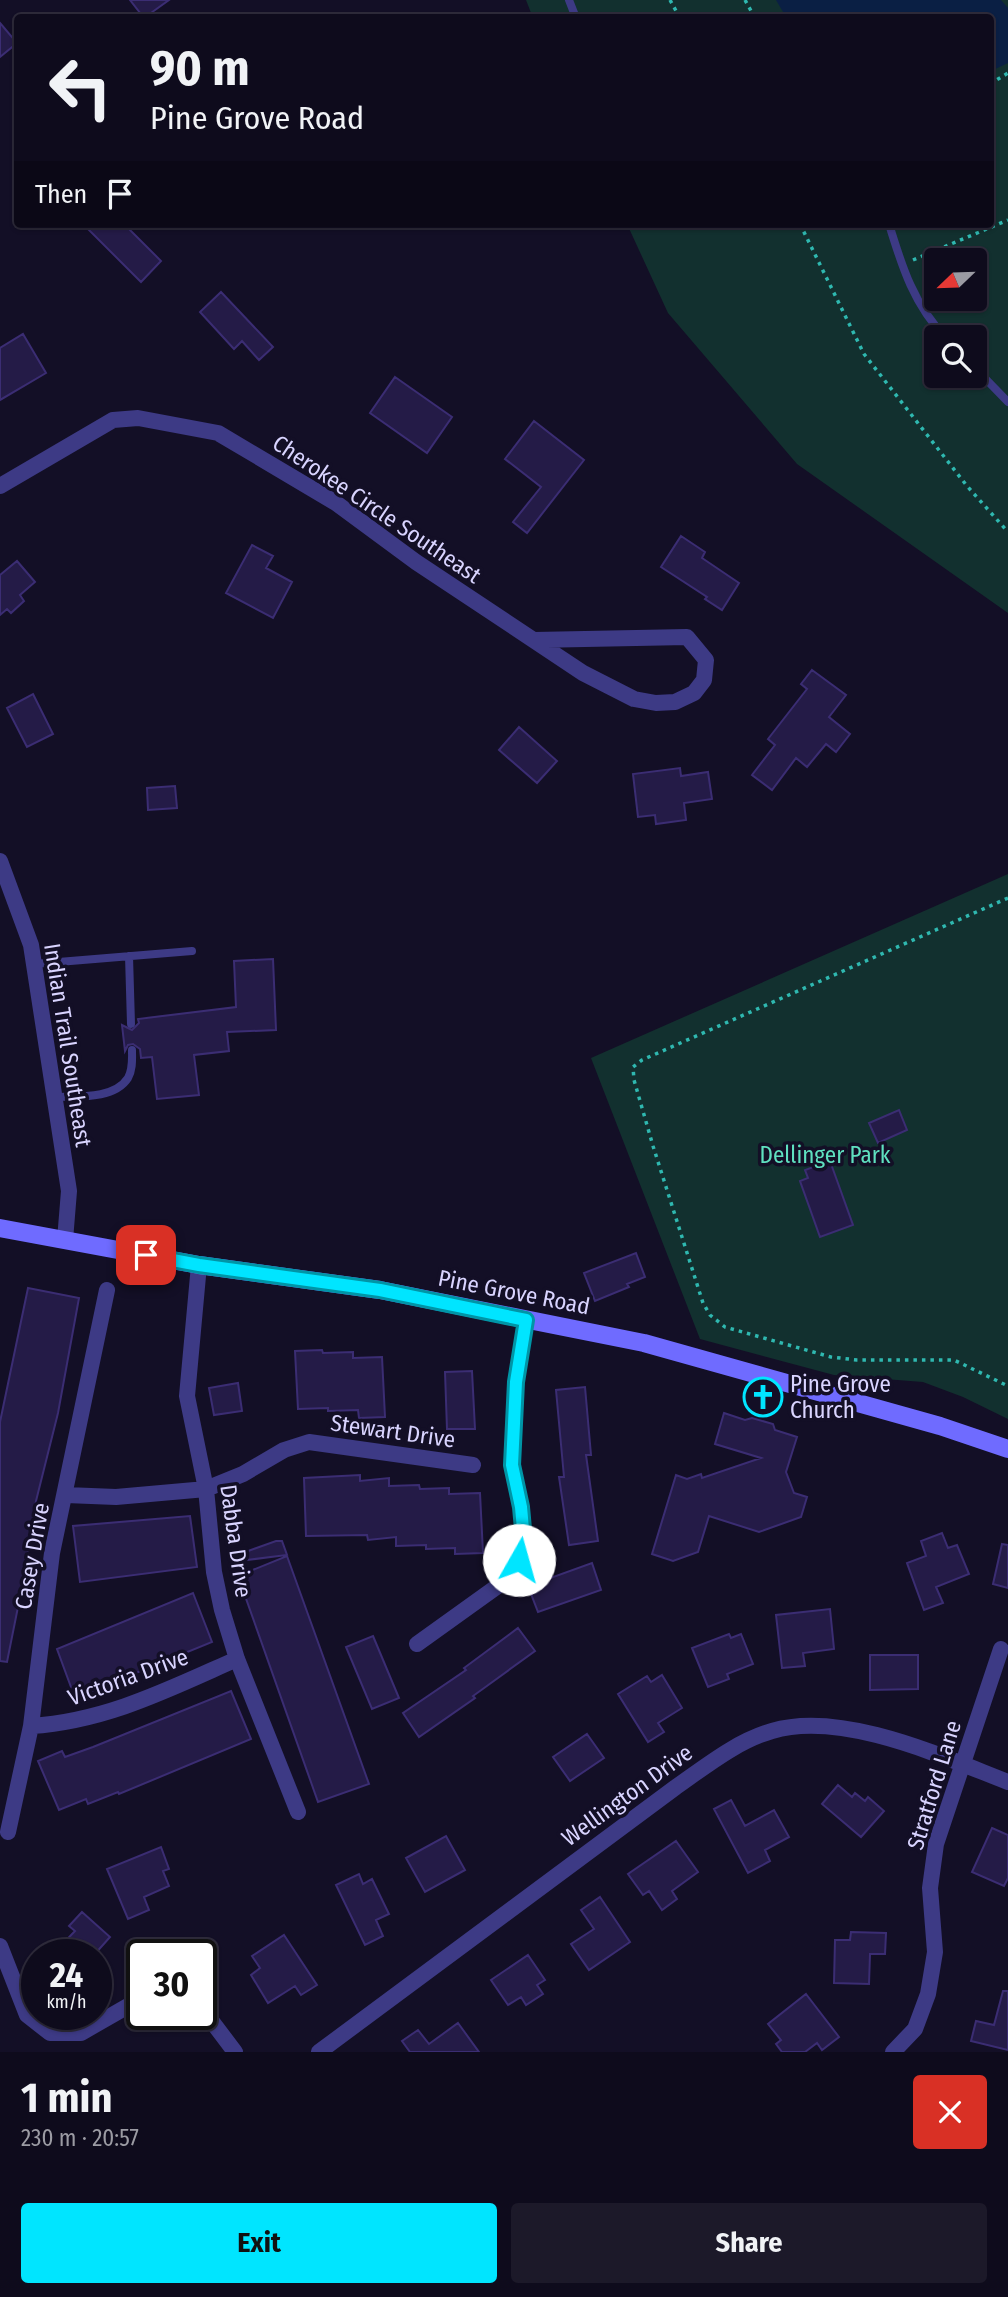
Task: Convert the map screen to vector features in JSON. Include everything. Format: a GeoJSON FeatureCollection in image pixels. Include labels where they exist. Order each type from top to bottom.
{"type":"FeatureCollection","features":[{"type":"Feature","properties":{"kind":"street","name":"Cherokee Circle Southeast"},"geometry":{"type":"LineString","coordinates":[[0,486],[113,420],[138,418],[218,433],[336,503],[416,562],[583,673],[634,699],[656,703],[675,702],[694,693],[704,680],[706,660],[687,637],[534,640]]}},
{"type":"Feature","properties":{"kind":"street","name":"Indian Trail Southeast"},"geometry":{"type":"LineString","coordinates":[[0,860],[31,945],[69,1191],[65,1240]]}},
{"type":"Feature","properties":{"kind":"street","name":"Pine Grove Road"},"geometry":{"type":"LineString","coordinates":[[0,1228],[199,1265],[380,1290],[644,1343],[940,1426],[1008,1449]]}},
{"type":"Feature","properties":{"kind":"street","name":"Dabba Drive"},"geometry":{"type":"LineString","coordinates":[[199,1265],[187,1396],[206,1489],[214,1572],[237,1659],[298,1812]]}},
{"type":"Feature","properties":{"kind":"street","name":"Casey Drive"},"geometry":{"type":"LineString","coordinates":[[8,1832],[31,1726],[52,1553],[107,1290]]}},
{"type":"Feature","properties":{"kind":"street"},"geometry":{"type":"LineString","coordinates":[[417,1644],[502,1583],[519,1560],[524,1540],[521,1507],[512,1465],[516,1382],[526,1320]]}},
{"type":"Feature","properties":{"kind":"street","name":"Stewart Drive"},"geometry":{"type":"LineString","coordinates":[[66,1495],[116,1497],[206,1489],[243,1474],[284,1450],[309,1442],[473,1465]]}},
{"type":"Feature","properties":{"kind":"street","name":"Stratford Lane"},"geometry":{"type":"LineString","coordinates":[[893,2052],[915,2029],[928,1994],[934,1952],[930,1888],[936,1844],[1001,1649]]}},
{"type":"Feature","properties":{"kind":"street","name":"Victoria Drive"},"geometry":{"type":"LineString","coordinates":[[31,1726],[97,1717],[146,1699],[237,1659]]}},
{"type":"Feature","properties":{"kind":"street","name":"Wellington Drive"},"geometry":{"type":"LineString","coordinates":[[319,2052],[676,1787],[743,1743],[773,1730],[822,1726],[871,1733],[1008,1782]]}},
{"type":"Feature","properties":{"kind":"street"},"geometry":{"type":"LineString","coordinates":[[0,1946],[27,2015],[50,2034],[81,2033],[126,2007]]}},
{"type":"Feature","properties":{"kind":"street"},"geometry":{"type":"LineString","coordinates":[[217,2028],[235,2052]]}},
{"type":"Feature","properties":{"kind":"lane"},"geometry":{"type":"LineString","coordinates":[[891,228],[902,265],[928,319],[934,325]]}},
{"type":"Feature","properties":{"kind":"lane"},"geometry":{"type":"LineString","coordinates":[[987,380],[1008,402]]}},
{"type":"Feature","properties":{"kind":"lane"},"geometry":{"type":"LineString","coordinates":[[34,964],[192,951]]}},
{"type":"Feature","properties":{"kind":"lane"},"geometry":{"type":"LineString","coordinates":[[129,956],[131,1024]]}},
{"type":"Feature","properties":{"kind":"lane"},"geometry":{"type":"LineString","coordinates":[[54,1097],[102,1094],[120,1086],[128,1078],[132,1066],[132,1050]]}},
{"type":"Feature","properties":{"kind":"path"},"geometry":{"type":"LineString","coordinates":[[802,228],[864,354],[967,486],[1008,532]]}},
{"type":"Feature","properties":{"kind":"path"},"geometry":{"type":"LineString","coordinates":[[902,265],[987,228]]}},
{"type":"Feature","properties":{"kind":"path"},"geometry":{"type":"LineString","coordinates":[[1008,898],[642,1060],[633,1067],[634,1080],[653,1146],[704,1303],[710,1314],[725,1327],[831,1357],[857,1360],[954,1360],[1008,1386]]}},
{"type":"Feature","properties":{"kind":"green space"},"geometry":{"type":"Polygon","coordinates":[[[526,0],[1008,0],[1008,613],[797,464],[668,313],[629,228],[994,228],[994,14],[531,14],[526,0]]]}},
{"type":"Feature","properties":{"kind":"green space","name":"Dellinger Park"},"geometry":{"type":"Polygon","coordinates":[[[1008,874],[1008,1419],[963,1397],[923,1382],[834,1375],[700,1339],[591,1058],[1008,874]]]}},
{"type":"Feature","properties":{"kind":"water"},"geometry":{"type":"Polygon","coordinates":[[[776,0],[1001,0],[1008,8],[1008,63],[994,70],[994,14],[784,14],[776,0]]]}},
{"type":"Feature","properties":{"kind":"building"},"geometry":{"type":"Polygon","coordinates":[[[130,0],[169,0],[150,14],[141,14],[130,0]]]}},
{"type":"Feature","properties":{"kind":"building"},"geometry":{"type":"Polygon","coordinates":[[[0,23],[14,39],[14,45],[0,57],[0,23]]]}},
{"type":"Feature","properties":{"kind":"building"},"geometry":{"type":"Polygon","coordinates":[[[87,228],[128,228],[161,261],[141,282],[87,228]]]}},
{"type":"Feature","properties":{"kind":"building"},"geometry":{"type":"Polygon","coordinates":[[[221,292],[273,347],[259,360],[242,341],[234,349],[200,312],[221,292]]]}},
{"type":"Feature","properties":{"kind":"building"},"geometry":{"type":"Polygon","coordinates":[[[23,334],[46,373],[0,400],[0,348],[23,334]]]}},
{"type":"Feature","properties":{"kind":"building"},"geometry":{"type":"Polygon","coordinates":[[[395,377],[452,417],[427,453],[370,413],[395,377]]]}},
{"type":"Feature","properties":{"kind":"building"},"geometry":{"type":"Polygon","coordinates":[[[534,421],[584,460],[527,533],[513,522],[541,487],[505,459],[534,421]]]}},
{"type":"Feature","properties":{"kind":"building"},"geometry":{"type":"Polygon","coordinates":[[[681,536],[705,552],[702,558],[739,583],[722,610],[661,567],[681,536]]]}},
{"type":"Feature","properties":{"kind":"building"},"geometry":{"type":"Polygon","coordinates":[[[252,545],[273,556],[266,568],[292,582],[273,618],[226,593],[252,545]]]}},
{"type":"Feature","properties":{"kind":"building"},"geometry":{"type":"Polygon","coordinates":[[[17,561],[35,582],[20,595],[24,601],[11,613],[7,609],[0,615],[0,575],[17,561]]]}},
{"type":"Feature","properties":{"kind":"building"},"geometry":{"type":"Polygon","coordinates":[[[812,670],[846,695],[829,717],[850,734],[836,752],[826,744],[807,767],[796,758],[772,790],[752,775],[775,745],[768,739],[807,689],[801,684],[812,670]]]}},
{"type":"Feature","properties":{"kind":"building"},"geometry":{"type":"Polygon","coordinates":[[[33,694],[53,734],[27,747],[7,708],[33,694]]]}},
{"type":"Feature","properties":{"kind":"building"},"geometry":{"type":"Polygon","coordinates":[[[519,727],[557,761],[537,783],[499,750],[519,727]]]}},
{"type":"Feature","properties":{"kind":"building"},"geometry":{"type":"Polygon","coordinates":[[[680,768],[681,776],[708,772],[712,799],[684,803],[686,820],[656,824],[655,815],[638,817],[633,774],[680,768]]]}},
{"type":"Feature","properties":{"kind":"building"},"geometry":{"type":"Polygon","coordinates":[[[175,786],[177,808],[148,810],[147,788],[175,786]]]}},
{"type":"Feature","properties":{"kind":"building"},"geometry":{"type":"Polygon","coordinates":[[[273,959],[276,1030],[227,1032],[229,1051],[194,1055],[199,1095],[157,1099],[152,1057],[141,1058],[140,1049],[133,1044],[128,1045],[125,1051],[122,1025],[132,1030],[139,1023],[138,1019],[236,1007],[234,961],[273,959]]]}},
{"type":"Feature","properties":{"kind":"building"},"geometry":{"type":"Polygon","coordinates":[[[899,1110],[907,1130],[878,1143],[869,1123],[899,1110]]]}},
{"type":"Feature","properties":{"kind":"building"},"geometry":{"type":"Polygon","coordinates":[[[830,1161],[853,1225],[820,1237],[800,1181],[808,1178],[805,1170],[830,1161]]]}},
{"type":"Feature","properties":{"kind":"building"},"geometry":{"type":"Polygon","coordinates":[[[636,1253],[645,1277],[595,1301],[584,1273],[636,1253]]]}},
{"type":"Feature","properties":{"kind":"building"},"geometry":{"type":"Polygon","coordinates":[[[28,1288],[79,1298],[58,1413],[36,1501],[7,1662],[0,1661],[0,1422],[28,1288]]]}},
{"type":"Feature","properties":{"kind":"building"},"geometry":{"type":"Polygon","coordinates":[[[322,1350],[323,1353],[353,1352],[353,1358],[382,1357],[385,1417],[359,1418],[358,1410],[298,1409],[295,1351],[322,1350]]]}},
{"type":"Feature","properties":{"kind":"building"},"geometry":{"type":"Polygon","coordinates":[[[472,1371],[475,1429],[447,1429],[445,1372],[472,1371]]]}},
{"type":"Feature","properties":{"kind":"building"},"geometry":{"type":"Polygon","coordinates":[[[238,1383],[242,1411],[214,1415],[209,1388],[238,1383]]]}},
{"type":"Feature","properties":{"kind":"building"},"geometry":{"type":"Polygon","coordinates":[[[585,1387],[591,1455],[586,1455],[598,1541],[569,1545],[559,1477],[564,1477],[556,1390],[585,1387]]]}},
{"type":"Feature","properties":{"kind":"building"},"geometry":{"type":"Polygon","coordinates":[[[724,1413],[745,1420],[752,1418],[773,1424],[775,1430],[797,1437],[786,1472],[794,1493],[807,1497],[801,1517],[759,1532],[709,1516],[698,1552],[673,1561],[652,1554],[676,1475],[687,1479],[701,1474],[702,1478],[761,1458],[715,1444],[724,1413]]]}},
{"type":"Feature","properties":{"kind":"building"},"geometry":{"type":"Polygon","coordinates":[[[360,1475],[360,1481],[389,1478],[389,1486],[449,1488],[449,1494],[480,1493],[483,1553],[455,1554],[455,1548],[426,1549],[426,1545],[396,1546],[396,1537],[368,1540],[367,1535],[306,1536],[304,1478],[360,1475]]]}},
{"type":"Feature","properties":{"kind":"building"},"geometry":{"type":"Polygon","coordinates":[[[190,1516],[197,1567],[80,1582],[73,1526],[190,1516]]]}},
{"type":"Feature","properties":{"kind":"building"},"geometry":{"type":"Polygon","coordinates":[[[942,1533],[948,1548],[957,1545],[969,1574],[936,1587],[943,1603],[924,1610],[907,1563],[926,1556],[921,1541],[942,1533]]]}},
{"type":"Feature","properties":{"kind":"building"},"geometry":{"type":"Polygon","coordinates":[[[282,1541],[287,1555],[239,1561],[237,1555],[282,1541]]]}},
{"type":"Feature","properties":{"kind":"building"},"geometry":{"type":"Polygon","coordinates":[[[1002,1544],[1008,1545],[1008,1588],[993,1584],[1002,1544]]]}},
{"type":"Feature","properties":{"kind":"building"},"geometry":{"type":"Polygon","coordinates":[[[287,1556],[369,1784],[318,1802],[238,1576],[287,1556]]]}},
{"type":"Feature","properties":{"kind":"building"},"geometry":{"type":"Polygon","coordinates":[[[592,1563],[601,1590],[538,1612],[528,1586],[592,1563]]]}},
{"type":"Feature","properties":{"kind":"building"},"geometry":{"type":"Polygon","coordinates":[[[193,1593],[212,1642],[75,1698],[57,1649],[193,1593]]]}},
{"type":"Feature","properties":{"kind":"building"},"geometry":{"type":"Polygon","coordinates":[[[830,1609],[834,1649],[803,1653],[805,1666],[782,1668],[776,1615],[830,1609]]]}},
{"type":"Feature","properties":{"kind":"building"},"geometry":{"type":"Polygon","coordinates":[[[518,1628],[535,1651],[419,1737],[403,1713],[466,1670],[464,1668],[518,1628]]]}},
{"type":"Feature","properties":{"kind":"building"},"geometry":{"type":"Polygon","coordinates":[[[729,1634],[731,1638],[741,1634],[753,1664],[727,1674],[729,1679],[708,1687],[692,1648],[729,1634]]]}},
{"type":"Feature","properties":{"kind":"building"},"geometry":{"type":"Polygon","coordinates":[[[373,1636],[399,1698],[372,1709],[346,1647],[373,1636]]]}},
{"type":"Feature","properties":{"kind":"building"},"geometry":{"type":"Polygon","coordinates":[[[870,1655],[918,1655],[918,1689],[870,1690],[870,1655]]]}},
{"type":"Feature","properties":{"kind":"building"},"geometry":{"type":"Polygon","coordinates":[[[662,1675],[682,1708],[658,1723],[664,1732],[648,1742],[618,1694],[647,1676],[651,1682],[662,1675]]]}},
{"type":"Feature","properties":{"kind":"building"},"geometry":{"type":"Polygon","coordinates":[[[231,1691],[251,1739],[119,1794],[118,1792],[88,1804],[86,1799],[59,1810],[38,1761],[62,1751],[65,1757],[93,1747],[231,1691]]]}},
{"type":"Feature","properties":{"kind":"building"},"geometry":{"type":"Polygon","coordinates":[[[587,1734],[604,1758],[570,1781],[553,1757],[587,1734]]]}},
{"type":"Feature","properties":{"kind":"building"},"geometry":{"type":"Polygon","coordinates":[[[838,1785],[852,1797],[855,1793],[865,1801],[868,1797],[884,1811],[861,1837],[822,1804],[838,1785]]]}},
{"type":"Feature","properties":{"kind":"building"},"geometry":{"type":"Polygon","coordinates":[[[731,1800],[745,1826],[774,1810],[789,1837],[765,1850],[770,1861],[748,1873],[714,1809],[731,1800]]]}},
{"type":"Feature","properties":{"kind":"building"},"geometry":{"type":"Polygon","coordinates":[[[992,1828],[1008,1835],[1008,1878],[1004,1886],[972,1872],[992,1828]]]}},
{"type":"Feature","properties":{"kind":"building"},"geometry":{"type":"Polygon","coordinates":[[[446,1836],[465,1870],[425,1892],[406,1858],[446,1836]]]}},
{"type":"Feature","properties":{"kind":"building"},"geometry":{"type":"Polygon","coordinates":[[[676,1841],[698,1872],[672,1891],[677,1899],[662,1910],[649,1891],[643,1895],[628,1874],[676,1841]]]}},
{"type":"Feature","properties":{"kind":"building"},"geometry":{"type":"Polygon","coordinates":[[[161,1847],[169,1869],[163,1871],[169,1886],[144,1897],[149,1910],[128,1919],[107,1869],[161,1847]]]}},
{"type":"Feature","properties":{"kind":"building"},"geometry":{"type":"Polygon","coordinates":[[[359,1874],[363,1884],[372,1879],[389,1914],[376,1920],[383,1936],[365,1945],[336,1885],[359,1874]]]}},
{"type":"Feature","properties":{"kind":"building"},"geometry":{"type":"Polygon","coordinates":[[[600,1897],[630,1942],[589,1970],[571,1944],[594,1929],[581,1910],[600,1897]]]}},
{"type":"Feature","properties":{"kind":"building"},"geometry":{"type":"Polygon","coordinates":[[[82,1912],[110,1937],[67,1939],[75,1931],[69,1926],[82,1912]]]}},
{"type":"Feature","properties":{"kind":"building"},"geometry":{"type":"Polygon","coordinates":[[[851,1932],[886,1933],[885,1954],[870,1954],[869,1984],[834,1983],[835,1940],[850,1940],[851,1932]]]}},
{"type":"Feature","properties":{"kind":"building"},"geometry":{"type":"Polygon","coordinates":[[[284,1935],[317,1985],[301,1995],[295,1986],[268,2003],[251,1975],[260,1968],[252,1956],[284,1935]]]}},
{"type":"Feature","properties":{"kind":"building"},"geometry":{"type":"Polygon","coordinates":[[[528,1955],[545,1980],[537,1985],[543,1994],[526,2005],[521,1997],[508,2005],[491,1980],[528,1955]]]}},
{"type":"Feature","properties":{"kind":"building"},"geometry":{"type":"Polygon","coordinates":[[[1003,1991],[1008,1991],[1008,2050],[971,2041],[976,2021],[994,2025],[1003,1991]]]}},
{"type":"Feature","properties":{"kind":"building"},"geometry":{"type":"Polygon","coordinates":[[[806,1994],[839,2037],[822,2050],[817,2043],[805,2052],[782,2052],[776,2044],[781,2040],[768,2024],[806,1994]]]}},
{"type":"Feature","properties":{"kind":"building"},"geometry":{"type":"Polygon","coordinates":[[[458,2023],[479,2052],[410,2052],[402,2041],[418,2030],[429,2044],[458,2023]]]}},
{"type":"Feature","properties":{"kind":"place","name":"Pine Grove Church"},"geometry":{"type":"Point","coordinates":[763,1397]}},
{"type":"Feature","properties":{"kind":"route"},"geometry":{"type":"LineString","coordinates":[[146,1255],[380,1290],[526,1320],[516,1382],[512,1465],[521,1507],[524,1540],[519,1560]]}}]}
